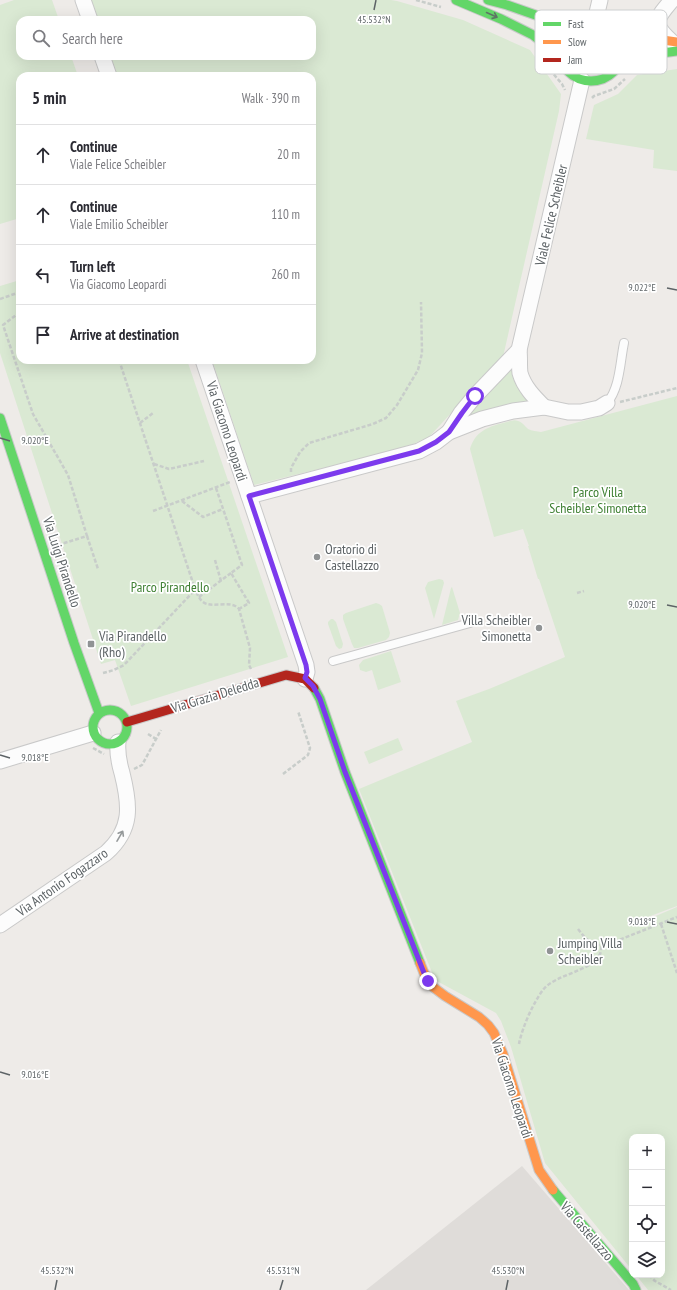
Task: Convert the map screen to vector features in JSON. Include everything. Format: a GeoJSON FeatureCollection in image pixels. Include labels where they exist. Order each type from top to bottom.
{"type":"FeatureCollection","features":[{"type":"Feature","properties":{"kind":"street"},"geometry":{"type":"LineString","coordinates":[[83,0],[89,16]]}},
{"type":"Feature","properties":{"kind":"street"},"geometry":{"type":"LineString","coordinates":[[456,0],[501,19],[535,37]]}},
{"type":"Feature","properties":{"kind":"street"},"geometry":{"type":"LineString","coordinates":[[488,0],[535,15]]}},
{"type":"Feature","properties":{"kind":"street"},"geometry":{"type":"LineString","coordinates":[[598,10],[600,0]]}},
{"type":"Feature","properties":{"kind":"street"},"geometry":{"type":"LineString","coordinates":[[664,10],[672,0]]}},
{"type":"Feature","properties":{"kind":"street"},"geometry":{"type":"LineString","coordinates":[[667,37],[675,45]]}},
{"type":"Feature","properties":{"kind":"street"},"geometry":{"type":"LineString","coordinates":[[103,60],[108,72]]}},
{"type":"Feature","properties":{"kind":"street"},"geometry":{"type":"LineString","coordinates":[[570,74],[574,77],[589,81],[604,78],[610,74]]}},
{"type":"Feature","properties":{"kind":"street","name":"Viale Felice Scheibler"},"geometry":{"type":"LineString","coordinates":[[544,407],[532,395],[520,373],[520,350],[582,80]]}},
{"type":"Feature","properties":{"kind":"street"},"geometry":{"type":"LineString","coordinates":[[449,432],[475,396],[520,350]]}},
{"type":"Feature","properties":{"kind":"street","name":"Via Giacomo Leopardi"},"geometry":{"type":"LineString","coordinates":[[204,364],[313,686],[320,699],[345,772],[424,973],[433,987],[486,1022],[491,1029],[504,1054],[539,1170]]}},
{"type":"Feature","properties":{"kind":"street"},"geometry":{"type":"LineString","coordinates":[[249,496],[419,451],[436,442],[449,432],[482,419],[513,411],[544,407],[568,412],[581,412],[599,408],[607,403]]}},
{"type":"Feature","properties":{"kind":"street","name":"Via Luigi Pirandello"},"geometry":{"type":"LineString","coordinates":[[0,418],[99,713]]}},
{"type":"Feature","properties":{"kind":"street","name":"Via Grazia Deledda"},"geometry":{"type":"LineString","coordinates":[[127,722],[278,677],[308,672]]}},
{"type":"Feature","properties":{"kind":"street"},"geometry":{"type":"LineString","coordinates":[[0,761],[96,738],[106,744],[112,744],[121,740],[126,734],[127,722],[120,713],[115,710],[104,710],[99,713],[93,722],[91,739]]}},
{"type":"Feature","properties":{"kind":"street","name":"Via Antonio Fogazzaro"},"geometry":{"type":"LineString","coordinates":[[0,925],[106,853],[118,840],[124,830],[128,812],[127,796],[118,760],[118,742]]}},
{"type":"Feature","properties":{"kind":"street","name":"Via Castellazzo"},"geometry":{"type":"LineString","coordinates":[[539,1170],[556,1194],[636,1290]]}},
{"type":"Feature","properties":{"kind":"lane"},"geometry":{"type":"LineString","coordinates":[[607,403],[612,398],[618,378],[624,343]]}},
{"type":"Feature","properties":{"kind":"lane"},"geometry":{"type":"LineString","coordinates":[[332,661],[470,623]]}},
{"type":"Feature","properties":{"kind":"path"},"geometry":{"type":"LineString","coordinates":[[0,299],[16,293]]}},
{"type":"Feature","properties":{"kind":"path"},"geometry":{"type":"LineString","coordinates":[[291,485],[291,468],[300,452],[310,443],[373,424],[386,418],[397,405],[418,370],[422,353],[421,302]]}},
{"type":"Feature","properties":{"kind":"path"},"geometry":{"type":"LineString","coordinates":[[16,315],[4,325],[16,361]]}},
{"type":"Feature","properties":{"kind":"path"},"geometry":{"type":"LineString","coordinates":[[17,364],[34,414],[68,475],[98,569]]}},
{"type":"Feature","properties":{"kind":"path"},"geometry":{"type":"LineString","coordinates":[[120,364],[196,592],[205,603],[234,605],[239,608],[250,648],[251,671]]}},
{"type":"Feature","properties":{"kind":"path"},"geometry":{"type":"LineString","coordinates":[[607,403],[615,403],[677,388]]}},
{"type":"Feature","properties":{"kind":"path"},"geometry":{"type":"LineString","coordinates":[[140,423],[153,412]]}},
{"type":"Feature","properties":{"kind":"path"},"geometry":{"type":"LineString","coordinates":[[153,464],[169,469],[204,461]]}},
{"type":"Feature","properties":{"kind":"path"},"geometry":{"type":"LineString","coordinates":[[153,511],[236,480]]}},
{"type":"Feature","properties":{"kind":"path"},"geometry":{"type":"LineString","coordinates":[[200,598],[242,565],[216,488]]}},
{"type":"Feature","properties":{"kind":"path"},"geometry":{"type":"LineString","coordinates":[[182,500],[202,516],[223,509]]}},
{"type":"Feature","properties":{"kind":"path"},"geometry":{"type":"LineString","coordinates":[[54,546],[87,536]]}},
{"type":"Feature","properties":{"kind":"path"},"geometry":{"type":"LineString","coordinates":[[215,560],[221,581]]}},
{"type":"Feature","properties":{"kind":"path"},"geometry":{"type":"LineString","coordinates":[[231,573],[249,603],[239,608]]}},
{"type":"Feature","properties":{"kind":"path"},"geometry":{"type":"LineString","coordinates":[[578,593],[584,591]]}},
{"type":"Feature","properties":{"kind":"path"},"geometry":{"type":"LineString","coordinates":[[97,674],[114,670],[124,665],[192,593],[196,592]]}},
{"type":"Feature","properties":{"kind":"path"},"geometry":{"type":"LineString","coordinates":[[283,774],[308,755],[310,748],[298,711]]}},
{"type":"Feature","properties":{"kind":"path"},"geometry":{"type":"LineString","coordinates":[[122,772],[142,765],[163,727]]}},
{"type":"Feature","properties":{"kind":"path"},"geometry":{"type":"LineString","coordinates":[[91,739],[98,750],[108,757]]}},
{"type":"Feature","properties":{"kind":"path"},"geometry":{"type":"LineString","coordinates":[[578,929],[588,941],[602,945],[614,942],[677,917]]}},
{"type":"Feature","properties":{"kind":"path"},"geometry":{"type":"LineString","coordinates":[[660,924],[677,973]]}},
{"type":"Feature","properties":{"kind":"path"},"geometry":{"type":"LineString","coordinates":[[519,1050],[518,1043],[523,1028],[532,1008],[543,990],[552,982],[594,961],[600,954],[602,945]]}},
{"type":"Feature","properties":{"kind":"path"},"geometry":{"type":"LineString","coordinates":[[652,1278],[671,1290]]}},
{"type":"Feature","properties":{"kind":"shaded area"},"geometry":{"type":"Polygon","coordinates":[[[522,1166],[629,1290],[366,1290],[522,1166]]]}},
{"type":"Feature","properties":{"kind":"green space"},"geometry":{"type":"Polygon","coordinates":[[[14,0],[52,0],[58,16],[16,16],[16,60],[72,60],[77,72],[16,72],[16,219],[0,224],[0,5],[14,0]]]}},
{"type":"Feature","properties":{"kind":"green space"},"geometry":{"type":"Polygon","coordinates":[[[89,0],[391,0],[463,20],[530,50],[535,57],[535,74],[547,74],[561,94],[559,111],[503,357],[429,437],[404,448],[254,485],[213,364],[316,364],[316,72],[115,72],[110,60],[316,60],[316,16],[95,16],[89,0]]]}},
{"type":"Feature","properties":{"kind":"green space"},"geometry":{"type":"Polygon","coordinates":[[[677,69],[677,171],[653,168],[654,150],[586,139],[594,105],[618,94],[637,75],[667,74],[667,70],[677,69]]]}},
{"type":"Feature","properties":{"kind":"green space","name":"Parco Pirandello"},"geometry":{"type":"Polygon","coordinates":[[[16,281],[16,364],[188,364],[288,657],[131,706],[115,660],[101,664],[0,353],[0,286],[16,281]]]}},
{"type":"Feature","properties":{"kind":"green space"},"geometry":{"type":"Polygon","coordinates":[[[513,362],[538,406],[460,422],[513,362]]]}},
{"type":"Feature","properties":{"kind":"green space","name":"Parco Villa Scheibler Simonetta"},"geometry":{"type":"Polygon","coordinates":[[[677,396],[677,906],[636,921],[629,917],[631,921],[639,923],[677,907],[677,1290],[648,1290],[638,1278],[665,1278],[665,1134],[629,1134],[629,1266],[545,1163],[511,1047],[501,1021],[496,1013],[435,980],[359,789],[472,742],[456,701],[489,689],[565,657],[538,579],[523,529],[494,537],[470,449],[475,438],[482,431],[514,420],[523,424],[528,429],[541,432],[677,396]]]}},
{"type":"Feature","properties":{"kind":"green space"},"geometry":{"type":"Polygon","coordinates":[[[439,579],[443,580],[444,583],[434,619],[425,588],[428,582],[439,579]]]}},
{"type":"Feature","properties":{"kind":"green space"},"geometry":{"type":"Polygon","coordinates":[[[452,587],[460,613],[458,620],[442,625],[451,588],[452,587]]]}},
{"type":"Feature","properties":{"kind":"green space"},"geometry":{"type":"Polygon","coordinates":[[[376,603],[382,606],[390,633],[389,637],[386,640],[354,648],[343,619],[343,615],[376,603]]]}},
{"type":"Feature","properties":{"kind":"green space"},"geometry":{"type":"Polygon","coordinates":[[[331,619],[336,622],[343,644],[342,648],[339,649],[336,646],[328,624],[331,619]]]}},
{"type":"Feature","properties":{"kind":"green space"},"geometry":{"type":"Polygon","coordinates":[[[391,651],[401,682],[378,690],[372,670],[366,672],[360,670],[359,665],[363,660],[391,651]]]}},
{"type":"Feature","properties":{"kind":"green space"},"geometry":{"type":"Polygon","coordinates":[[[398,738],[403,750],[369,764],[364,752],[398,738]]]}},
{"type":"Feature","properties":{"kind":"traffic: fast"},"geometry":{"type":"LineString","coordinates":[[456,0],[501,19],[535,37]]}},
{"type":"Feature","properties":{"kind":"traffic: fast"},"geometry":{"type":"LineString","coordinates":[[488,0],[535,15]]}},
{"type":"Feature","properties":{"kind":"traffic: fast"},"geometry":{"type":"LineString","coordinates":[[667,52],[677,51]]}},
{"type":"Feature","properties":{"kind":"traffic: fast"},"geometry":{"type":"LineString","coordinates":[[570,74],[585,81],[597,81],[612,74]]}},
{"type":"Feature","properties":{"kind":"traffic: fast"},"geometry":{"type":"LineString","coordinates":[[0,418],[74,643],[99,713]]}},
{"type":"Feature","properties":{"kind":"traffic: fast"},"geometry":{"type":"LineString","coordinates":[[314,688],[320,699],[345,772],[420,963]]}},
{"type":"Feature","properties":{"kind":"traffic: fast"},"geometry":{"type":"LineString","coordinates":[[107,710],[113,710],[117,711],[124,717],[127,727],[126,734],[120,741],[113,744],[107,744],[103,743],[96,737],[93,730],[93,724],[94,720],[100,713],[107,710]]}},
{"type":"Feature","properties":{"kind":"traffic: fast"},"geometry":{"type":"LineString","coordinates":[[553,1190],[633,1284],[636,1290]]}},
{"type":"Feature","properties":{"kind":"traffic: slow"},"geometry":{"type":"LineString","coordinates":[[667,41],[677,42]]}},
{"type":"Feature","properties":{"kind":"traffic: slow"},"geometry":{"type":"LineString","coordinates":[[420,963],[424,973],[433,987],[479,1017],[494,1033],[503,1054],[539,1170],[553,1190]]}},
{"type":"Feature","properties":{"kind":"traffic: jam"},"geometry":{"type":"LineString","coordinates":[[127,722],[286,675],[305,679],[314,688]]}},
{"type":"Feature","properties":{"kind":"place","name":"Oratorio di Castellazzo"},"geometry":{"type":"Point","coordinates":[317,557]}},
{"type":"Feature","properties":{"kind":"place","name":"Villa Scheibler Simonetta"},"geometry":{"type":"Point","coordinates":[539,628]}},
{"type":"Feature","properties":{"kind":"place","name":"Via Pirandello (Rho)"},"geometry":{"type":"Point","coordinates":[91,644]}},
{"type":"Feature","properties":{"kind":"place","name":"Jumping Villa Scheibler"},"geometry":{"type":"Point","coordinates":[550,951]}},
{"type":"Feature","properties":{"kind":"route"},"geometry":{"type":"LineString","coordinates":[[428,981],[345,772],[320,699],[313,686],[305,678],[307,672],[306,665],[249,496],[419,451],[436,442],[449,432],[475,396]]}}]}
